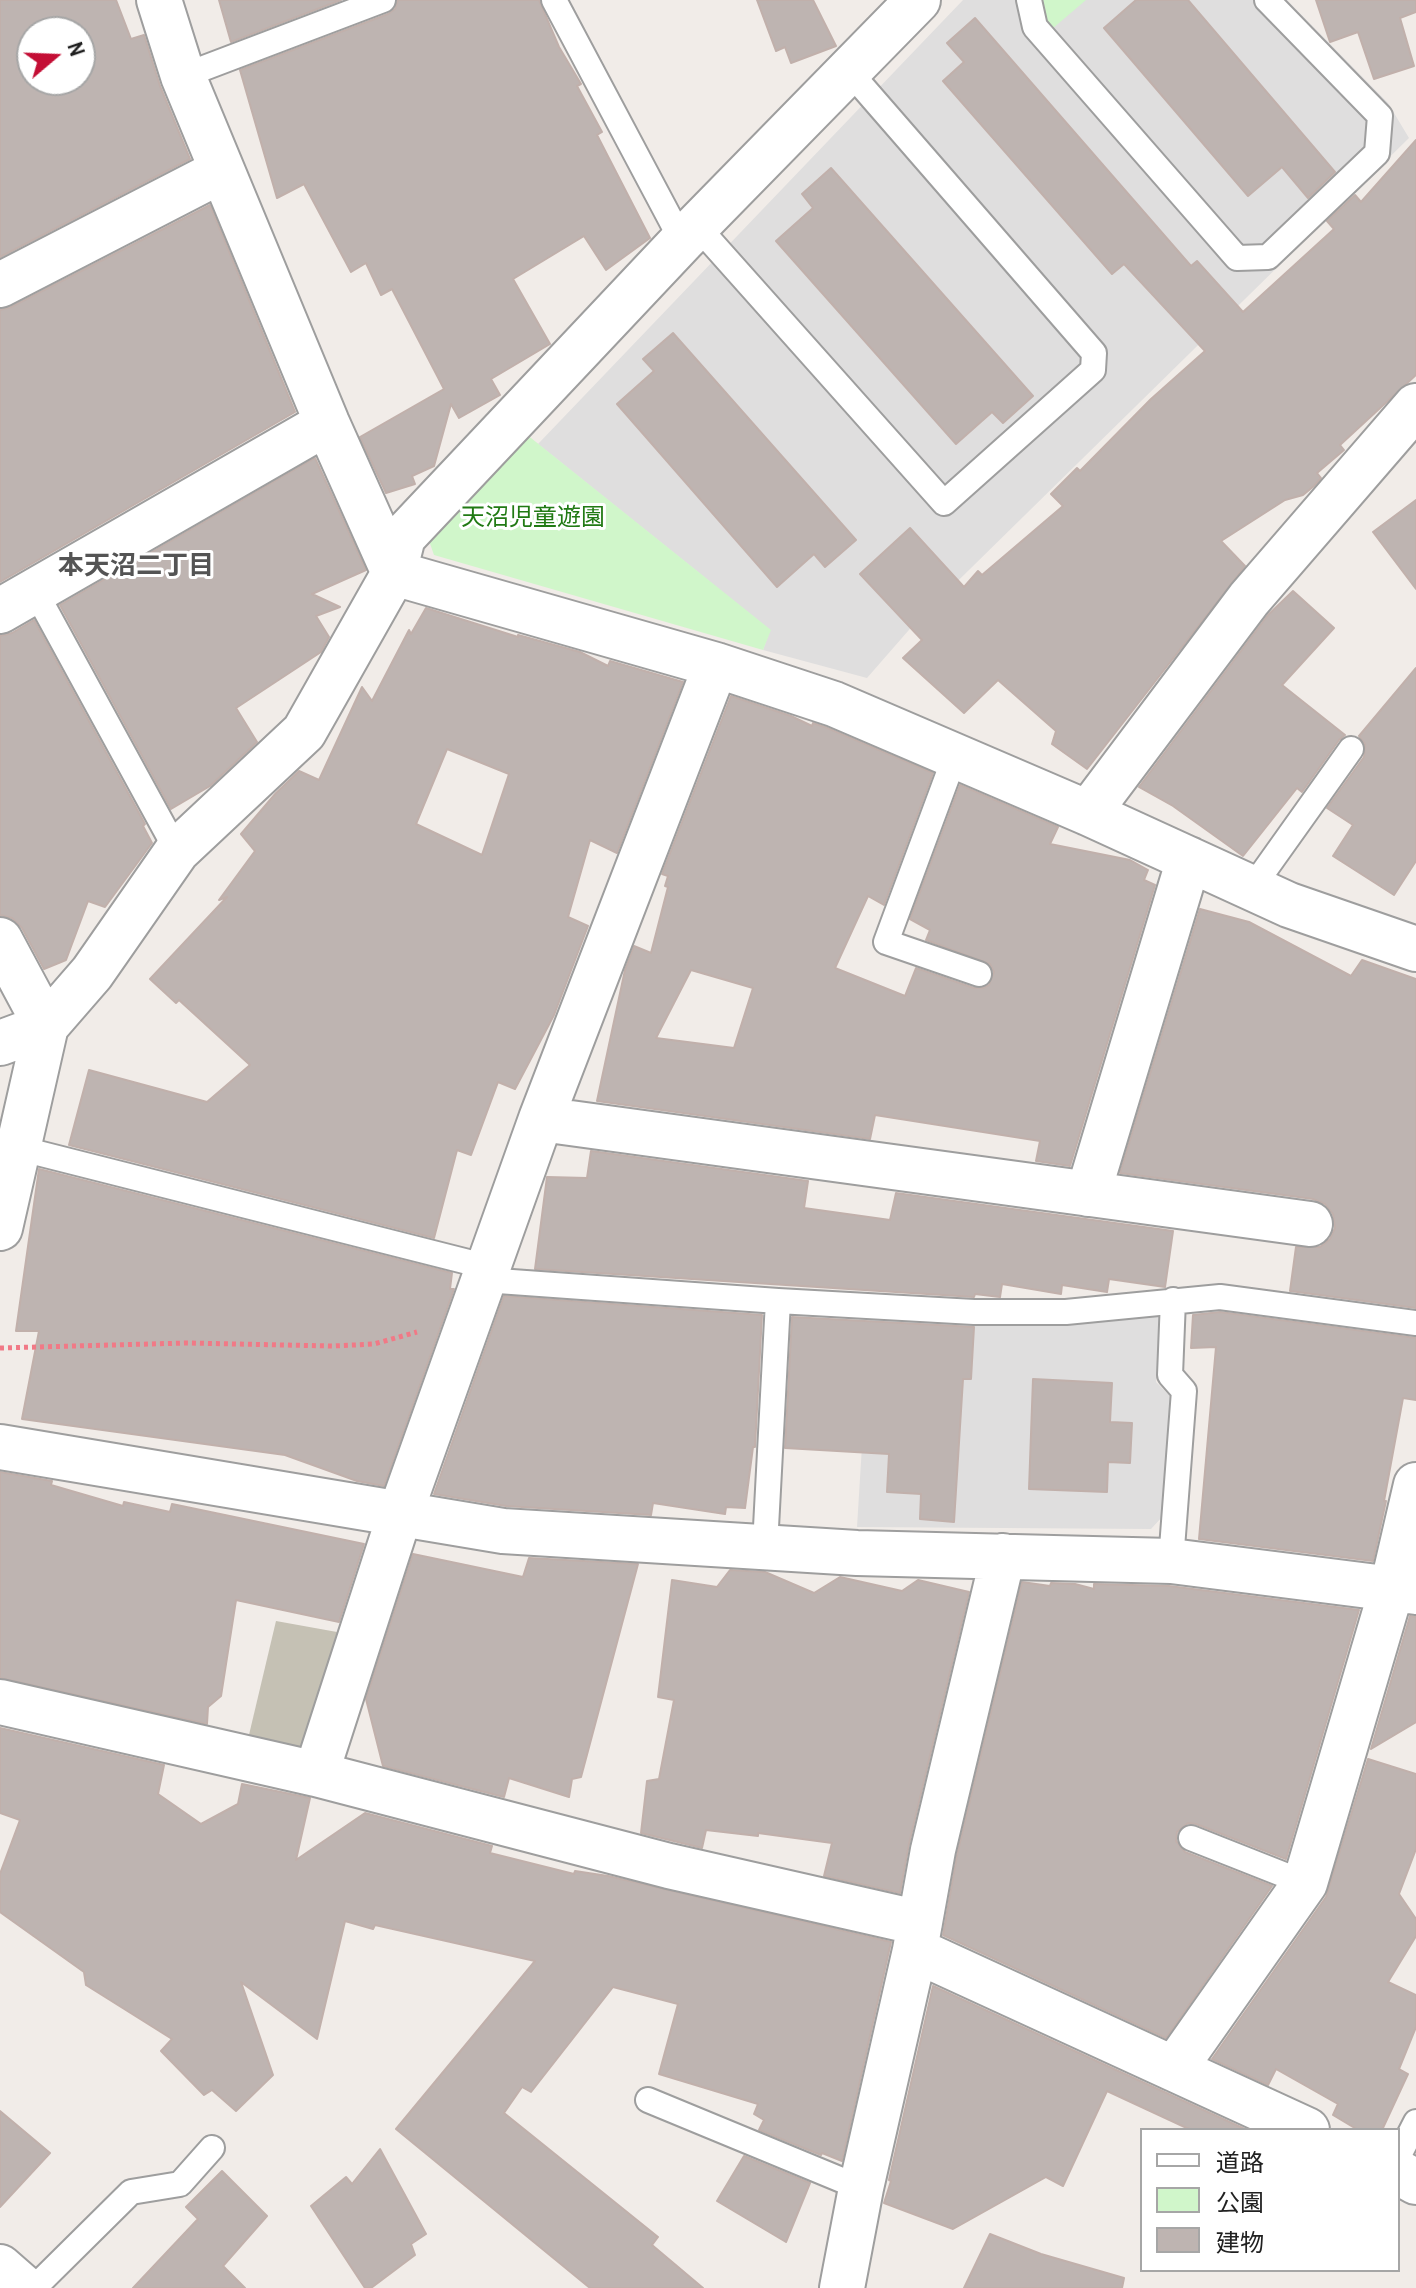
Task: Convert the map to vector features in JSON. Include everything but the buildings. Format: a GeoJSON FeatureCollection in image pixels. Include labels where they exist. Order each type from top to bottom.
{"type":"FeatureCollection","features":[{"type":"Feature","properties":{"kind":"street"},"geometry":{"type":"LineString","coordinates":[[159,0],[183,76],[221,171],[394,573],[716,665],[834,704],[1088,813],[1289,905],[1411,938]]}},
{"type":"Feature","properties":{"kind":"street"},"geometry":{"type":"LineString","coordinates":[[0,1228],[46,1026],[92,973],[177,851],[304,732],[394,573],[403,537],[690,234],[918,0]]}},
{"type":"Feature","properties":{"kind":"street"},"geometry":{"type":"LineString","coordinates":[[0,285],[221,171]]}},
{"type":"Feature","properties":{"kind":"street"},"geometry":{"type":"LineString","coordinates":[[18,601],[327,423]]}},
{"type":"Feature","properties":{"kind":"street"},"geometry":{"type":"LineString","coordinates":[[1088,813],[1249,599],[1409,427]]}},
{"type":"Feature","properties":{"kind":"street"},"geometry":{"type":"LineString","coordinates":[[316,1774],[400,1514],[541,1119],[716,665]]}},
{"type":"Feature","properties":{"kind":"street"},"geometry":{"type":"LineString","coordinates":[[1088,1194],[1189,859]]}},
{"type":"Feature","properties":{"kind":"street"},"geometry":{"type":"LineString","coordinates":[[0,940],[46,1026]]}},
{"type":"Feature","properties":{"kind":"street"},"geometry":{"type":"LineString","coordinates":[[0,1043],[46,1026]]}},
{"type":"Feature","properties":{"kind":"street"},"geometry":{"type":"LineString","coordinates":[[541,1119],[1310,1224]]}},
{"type":"Feature","properties":{"kind":"street"},"geometry":{"type":"LineString","coordinates":[[0,1447],[503,1531],[857,1553],[1171,1561],[1404,1590]]}},
{"type":"Feature","properties":{"kind":"street"},"geometry":{"type":"LineString","coordinates":[[1174,2069],[1305,1883],[1404,1590],[1416,1485]]}},
{"type":"Feature","properties":{"kind":"street"},"geometry":{"type":"LineString","coordinates":[[842,2288],[861,2188],[918,1937],[933,1850],[1003,1556]]}},
{"type":"Feature","properties":{"kind":"street"},"geometry":{"type":"LineString","coordinates":[[0,1702],[316,1774],[669,1866],[918,1937],[1174,2069],[1303,2128]]}},
{"type":"Feature","properties":{"kind":"street"},"geometry":{"type":"LineString","coordinates":[[0,2267],[24,2288]]}},
{"type":"Feature","properties":{"kind":"lane"},"geometry":{"type":"LineString","coordinates":[[183,76],[383,0]]}},
{"type":"Feature","properties":{"kind":"lane"},"geometry":{"type":"LineString","coordinates":[[554,0],[690,234],[944,503],[1093,370],[1094,353],[848,70]]}},
{"type":"Feature","properties":{"kind":"lane"},"geometry":{"type":"LineString","coordinates":[[1029,0],[1035,27],[1237,258],[1268,257],[1377,153],[1380,116],[1267,0]]}},
{"type":"Feature","properties":{"kind":"lane"},"geometry":{"type":"LineString","coordinates":[[18,601],[177,851]]}},
{"type":"Feature","properties":{"kind":"lane"},"geometry":{"type":"LineString","coordinates":[[1252,888],[1351,749]]}},
{"type":"Feature","properties":{"kind":"lane"},"geometry":{"type":"LineString","coordinates":[[955,756],[886,942],[979,974]]}},
{"type":"Feature","properties":{"kind":"lane"},"geometry":{"type":"LineString","coordinates":[[18,1148],[486,1274],[778,1301],[989,1312],[1066,1312],[1220,1297],[1416,1323]]}},
{"type":"Feature","properties":{"kind":"lane"},"geometry":{"type":"LineString","coordinates":[[1171,1561],[1184,1391],[1170,1375],[1173,1300]]}},
{"type":"Feature","properties":{"kind":"lane"},"geometry":{"type":"LineString","coordinates":[[765,1546],[778,1301]]}},
{"type":"Feature","properties":{"kind":"lane"},"geometry":{"type":"LineString","coordinates":[[1191,1838],[1305,1883]]}},
{"type":"Feature","properties":{"kind":"lane"},"geometry":{"type":"LineString","coordinates":[[648,2100],[861,2188]]}},
{"type":"Feature","properties":{"kind":"lane"},"geometry":{"type":"LineString","coordinates":[[1400,2153],[1416,2122]]}},
{"type":"Feature","properties":{"kind":"lane"},"geometry":{"type":"LineString","coordinates":[[34,2288],[131,2192],[180,2184],[212,2148]]}},
{"type":"Feature","properties":{"kind":"path"},"geometry":{"type":"LineString","coordinates":[[0,1348],[186,1343],[333,1346],[374,1344],[420,1331]]}},
{"type":"Feature","properties":{"kind":"shaded area"},"geometry":{"type":"Polygon","coordinates":[[[963,0],[1287,0],[1388,103],[1409,138],[915,623],[867,678],[763,650],[770,630],[538,444],[963,0]]]}},
{"type":"Feature","properties":{"kind":"shaded area"},"geometry":{"type":"Polygon","coordinates":[[[1150,1309],[1162,1321],[1156,1382],[1172,1398],[1162,1517],[1151,1529],[857,1527],[870,1316],[1150,1309]]]}},
{"type":"Feature","properties":{"kind":"shaded area"},"geometry":{"type":"Polygon","coordinates":[[[276,1621],[337,1632],[303,1753],[248,1739],[276,1621]]]}},
{"type":"Feature","properties":{"kind":"green space"},"geometry":{"type":"Polygon","coordinates":[[[1043,0],[1086,0],[1052,29],[1047,23],[1043,0]]]}},
{"type":"Feature","properties":{"kind":"green space","name":"天沼児童遊園"},"geometry":{"type":"Polygon","coordinates":[[[526,434],[771,630],[763,650],[434,555],[427,535],[526,434]]]}},
{"type":"Feature","properties":{"kind":"district","name":"本天沼二丁目"},"geometry":{"type":"Point","coordinates":[136,567]}}]}
